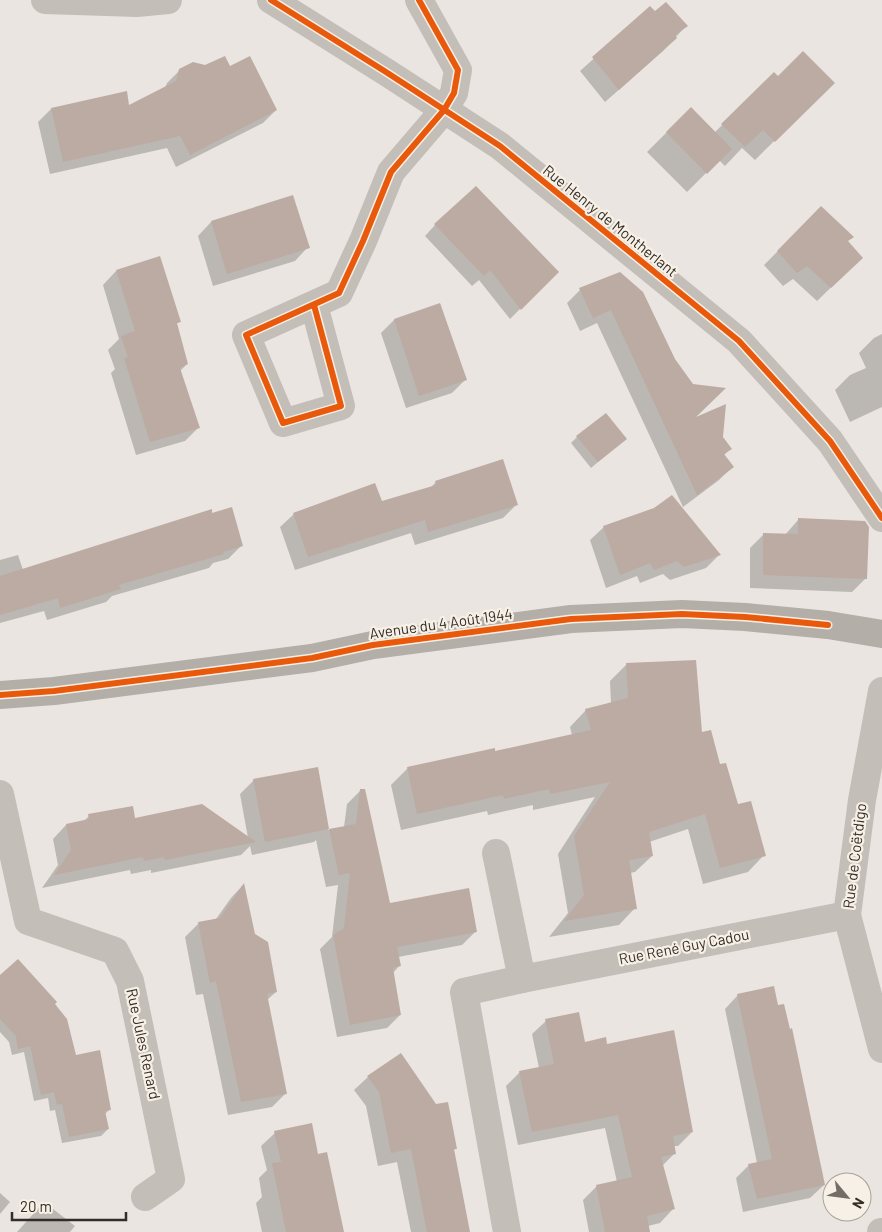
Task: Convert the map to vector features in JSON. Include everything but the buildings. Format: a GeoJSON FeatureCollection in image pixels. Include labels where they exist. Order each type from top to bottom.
{"type":"FeatureCollection","features":[{"type":"Feature","properties":{"kind":"street"},"geometry":{"type":"LineString","coordinates":[[45,0],[137,3],[168,0]]}},
{"type":"Feature","properties":{"kind":"street","name":"Rue Henry de Montherlant"},"geometry":{"type":"LineString","coordinates":[[271,0],[500,146],[739,341],[830,441],[882,518]]}},
{"type":"Feature","properties":{"kind":"street"},"geometry":{"type":"LineString","coordinates":[[314,305],[339,293],[363,241],[391,172],[444,110],[454,93],[458,70],[419,0]]}},
{"type":"Feature","properties":{"kind":"street","name":"Avenue du 4 Août 1944"},"geometry":{"type":"LineString","coordinates":[[0,695],[54,691],[312,658],[373,645],[571,619],[682,614],[745,617],[882,634]]}},
{"type":"Feature","properties":{"kind":"street","name":"Rue de Coëtdigo"},"geometry":{"type":"LineString","coordinates":[[882,691],[862,800],[847,915],[882,1049]]}},
{"type":"Feature","properties":{"kind":"street","name":"Rue Jules Renard"},"geometry":{"type":"LineString","coordinates":[[0,794],[28,921],[115,952],[130,981],[171,1179],[145,1197]]}},
{"type":"Feature","properties":{"kind":"street"},"geometry":{"type":"LineString","coordinates":[[496,853],[522,979]]}},
{"type":"Feature","properties":{"kind":"street","name":"Rue René Guy Cadou"},"geometry":{"type":"LineString","coordinates":[[507,1232],[464,992],[847,915]]}},
{"type":"Feature","properties":{"kind":"cycle path"},"geometry":{"type":"LineString","coordinates":[[271,0],[500,146],[739,341],[830,441],[882,518]]}},
{"type":"Feature","properties":{"kind":"cycle path"},"geometry":{"type":"LineString","coordinates":[[314,305],[341,406],[283,423],[246,335],[339,293],[363,241],[391,172],[444,110],[454,93],[458,70],[419,0]]}},
{"type":"Feature","properties":{"kind":"cycle path"},"geometry":{"type":"LineString","coordinates":[[0,695],[54,691],[312,658],[373,645],[571,619],[682,614],[745,617],[828,625]]}}]}
